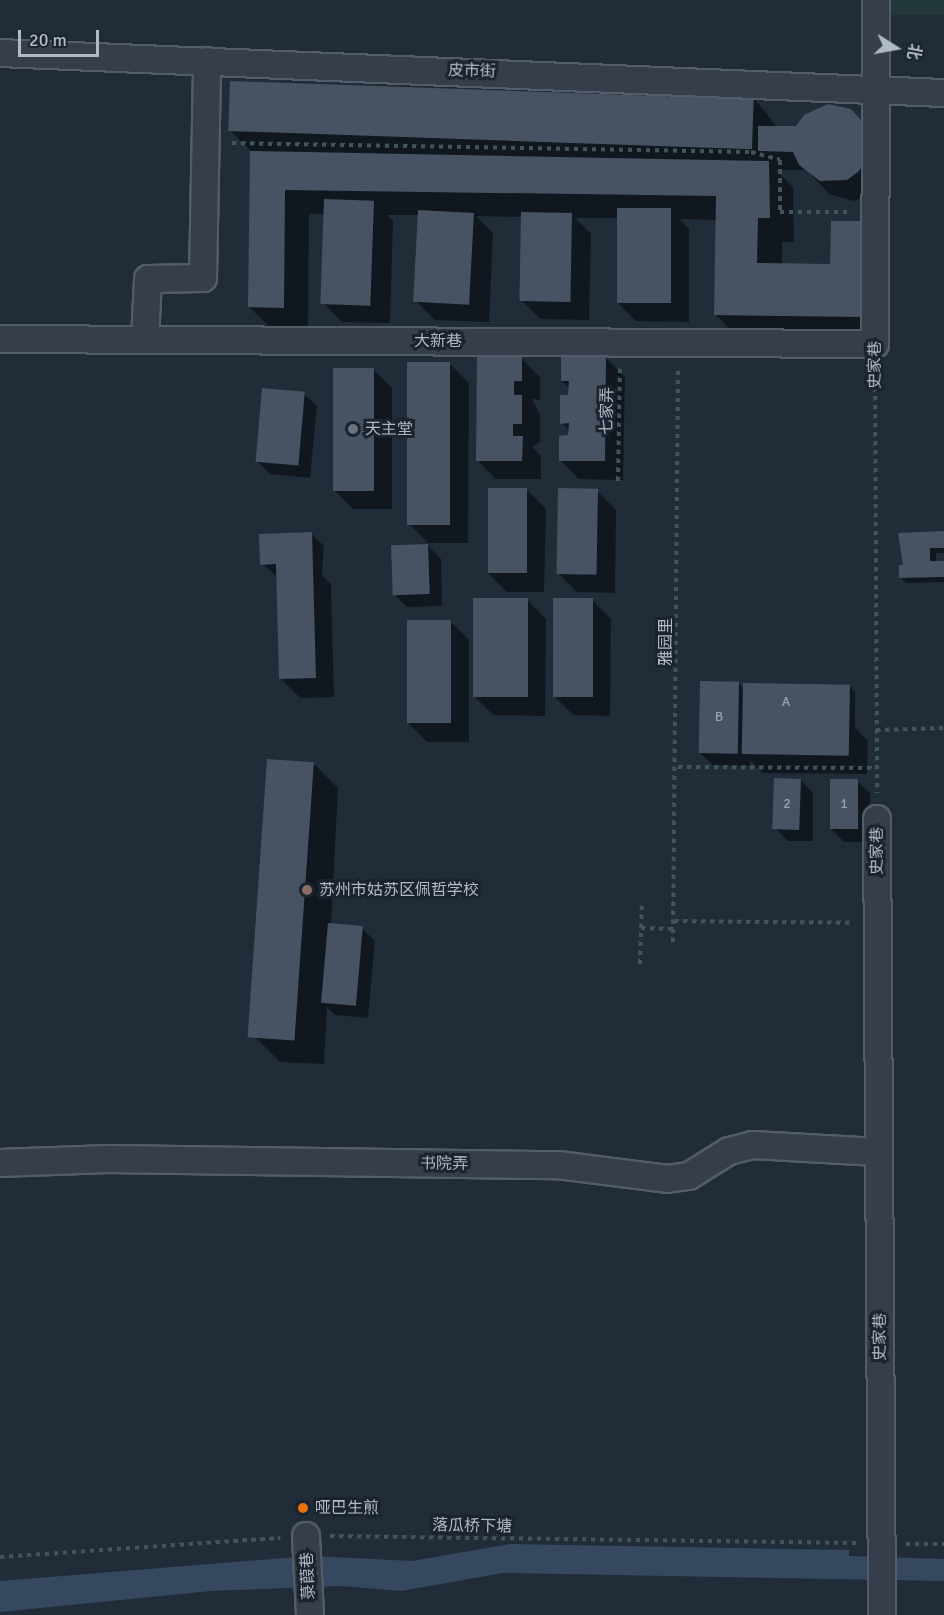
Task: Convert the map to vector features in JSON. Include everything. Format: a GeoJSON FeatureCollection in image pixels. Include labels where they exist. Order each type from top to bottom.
{"type":"FeatureCollection","features":[{"type":"Feature","properties":{"kind":"street","name":"史家巷"},"geometry":{"type":"LineString","coordinates":[[875,344],[878,86],[876,0]]}},
{"type":"Feature","properties":{"kind":"street","name":"皮市街"},"geometry":{"type":"LineString","coordinates":[[0,53],[878,86],[944,93]]}},
{"type":"Feature","properties":{"kind":"street"},"geometry":{"type":"LineString","coordinates":[[145,339],[148,279],[203,278],[207,61]]}},
{"type":"Feature","properties":{"kind":"street","name":"大新巷"},"geometry":{"type":"LineString","coordinates":[[0,339],[875,344]]}},
{"type":"Feature","properties":{"kind":"street","name":"史家巷"},"geometry":{"type":"LineString","coordinates":[[877,819],[881,1547],[884,1588],[882,1615]]}},
{"type":"Feature","properties":{"kind":"street","name":"书院弄"},"geometry":{"type":"LineString","coordinates":[[0,1163],[108,1159],[558,1165],[666,1179],[689,1176],[729,1151],[753,1145],[878,1152]]}},
{"type":"Feature","properties":{"kind":"street","name":"菉葭巷"},"geometry":{"type":"LineString","coordinates":[[306,1543],[310,1604]]}},
{"type":"Feature","properties":{"kind":"path"},"geometry":{"type":"LineString","coordinates":[[205,142],[752,152],[780,160],[780,212],[876,212]]}},
{"type":"Feature","properties":{"kind":"path","name":"七家弄"},"geometry":{"type":"LineString","coordinates":[[618,481],[620,342]]}},
{"type":"Feature","properties":{"kind":"path","name":"雅园里"},"geometry":{"type":"LineString","coordinates":[[673,942],[678,767],[678,343]]}},
{"type":"Feature","properties":{"kind":"path","name":"史家巷"},"geometry":{"type":"LineString","coordinates":[[875,344],[877,819]]}},
{"type":"Feature","properties":{"kind":"path"},"geometry":{"type":"LineString","coordinates":[[876,730],[944,729]]}},
{"type":"Feature","properties":{"kind":"path"},"geometry":{"type":"LineString","coordinates":[[678,767],[876,768]]}},
{"type":"Feature","properties":{"kind":"path"},"geometry":{"type":"LineString","coordinates":[[640,964],[642,901]]}},
{"type":"Feature","properties":{"kind":"path"},"geometry":{"type":"LineString","coordinates":[[674,921],[878,924]]}},
{"type":"Feature","properties":{"kind":"path"},"geometry":{"type":"LineString","coordinates":[[641,928],[673,929]]}},
{"type":"Feature","properties":{"kind":"path","name":"落瓜桥下塘"},"geometry":{"type":"LineString","coordinates":[[0,1557],[306,1543],[881,1547],[944,1544]]}},
{"type":"Feature","properties":{"kind":"green space"},"geometry":{"type":"Polygon","coordinates":[[[890,0],[944,0],[944,15],[890,15],[890,0]]]}},
{"type":"Feature","properties":{"kind":"water"},"geometry":{"type":"Polygon","coordinates":[[[510,1544],[849,1550],[849,1556],[944,1559],[944,1581],[503,1573],[401,1591],[342,1586],[211,1591],[0,1612],[0,1581],[310,1556],[412,1561],[510,1544]]]}},
{"type":"Feature","properties":{"kind":"building"},"geometry":{"type":"Polygon","coordinates":[[[230,81],[754,99],[752,149],[228,131],[230,81]]]}},
{"type":"Feature","properties":{"kind":"building"},"geometry":{"type":"Polygon","coordinates":[[[828,104],[851,109],[867,127],[866,162],[847,180],[820,181],[799,165],[793,152],[758,151],[758,126],[796,126],[804,115],[828,104]]]}},
{"type":"Feature","properties":{"kind":"building"},"geometry":{"type":"Polygon","coordinates":[[[250,151],[769,161],[770,218],[758,218],[757,263],[830,264],[831,221],[865,221],[863,317],[714,315],[716,196],[285,190],[284,308],[248,307],[250,151]]]}},
{"type":"Feature","properties":{"kind":"building"},"geometry":{"type":"Polygon","coordinates":[[[324,199],[374,201],[370,306],[320,304],[324,199]]]}},
{"type":"Feature","properties":{"kind":"building"},"geometry":{"type":"Polygon","coordinates":[[[617,208],[671,208],[671,303],[617,303],[617,208]]]}},
{"type":"Feature","properties":{"kind":"building"},"geometry":{"type":"Polygon","coordinates":[[[418,210],[474,213],[469,305],[413,302],[418,210]]]}},
{"type":"Feature","properties":{"kind":"building"},"geometry":{"type":"Polygon","coordinates":[[[521,212],[572,213],[570,302],[519,301],[521,212]]]}},
{"type":"Feature","properties":{"kind":"building"},"geometry":{"type":"Polygon","coordinates":[[[477,356],[522,356],[522,381],[514,381],[514,395],[522,395],[522,424],[513,424],[513,436],[523,436],[522,461],[476,461],[477,356]]]}},
{"type":"Feature","properties":{"kind":"building"},"geometry":{"type":"Polygon","coordinates":[[[561,356],[606,357],[605,461],[559,461],[559,436],[568,435],[569,423],[560,424],[560,395],[568,395],[569,381],[561,381],[561,356]]]}},
{"type":"Feature","properties":{"kind":"building"},"geometry":{"type":"Polygon","coordinates":[[[407,362],[450,362],[450,525],[407,525],[407,362]]]}},
{"type":"Feature","properties":{"kind":"building","name":"天主堂"},"geometry":{"type":"Polygon","coordinates":[[[333,368],[374,368],[374,491],[333,491],[333,368]]]}},
{"type":"Feature","properties":{"kind":"building"},"geometry":{"type":"Polygon","coordinates":[[[262,388],[305,392],[298,465],[256,462],[262,388]]]}},
{"type":"Feature","properties":{"kind":"building"},"geometry":{"type":"Polygon","coordinates":[[[488,488],[527,488],[527,573],[488,573],[488,488]]]}},
{"type":"Feature","properties":{"kind":"building"},"geometry":{"type":"Polygon","coordinates":[[[558,488],[598,489],[596,575],[556,574],[558,488]]]}},
{"type":"Feature","properties":{"kind":"building"},"geometry":{"type":"Polygon","coordinates":[[[944,531],[944,548],[930,548],[930,561],[944,561],[944,577],[899,578],[899,565],[903,565],[898,533],[944,531]]]}},
{"type":"Feature","properties":{"kind":"building"},"geometry":{"type":"Polygon","coordinates":[[[312,532],[316,678],[279,679],[276,564],[260,565],[259,534],[312,532]]]}},
{"type":"Feature","properties":{"kind":"building"},"geometry":{"type":"Polygon","coordinates":[[[428,544],[430,594],[393,595],[391,545],[428,544]]]}},
{"type":"Feature","properties":{"kind":"building"},"geometry":{"type":"Polygon","coordinates":[[[473,598],[528,598],[528,697],[473,697],[473,598]]]}},
{"type":"Feature","properties":{"kind":"building"},"geometry":{"type":"Polygon","coordinates":[[[553,598],[593,598],[593,697],[553,697],[553,598]]]}},
{"type":"Feature","properties":{"kind":"building"},"geometry":{"type":"Polygon","coordinates":[[[407,620],[451,620],[451,723],[407,723],[407,620]]]}},
{"type":"Feature","properties":{"kind":"building"},"geometry":{"type":"Polygon","coordinates":[[[700,681],[739,682],[738,754],[699,753],[700,681]]]}},
{"type":"Feature","properties":{"kind":"building"},"geometry":{"type":"Polygon","coordinates":[[[743,683],[850,685],[849,756],[742,754],[743,683]]]}},
{"type":"Feature","properties":{"kind":"building"},"geometry":{"type":"Polygon","coordinates":[[[267,759],[314,762],[294,1041],[248,1037],[267,759]]]}},
{"type":"Feature","properties":{"kind":"building"},"geometry":{"type":"Polygon","coordinates":[[[774,778],[801,779],[799,830],[772,829],[774,778]]]}},
{"type":"Feature","properties":{"kind":"building"},"geometry":{"type":"Polygon","coordinates":[[[830,779],[858,779],[858,829],[830,829],[830,779]]]}},
{"type":"Feature","properties":{"kind":"building"},"geometry":{"type":"Polygon","coordinates":[[[328,923],[363,926],[356,1006],[321,1003],[328,923]]]}},
{"type":"Feature","properties":{"kind":"place","name":"天主堂"},"geometry":{"type":"Point","coordinates":[353,429]}},
{"type":"Feature","properties":{"kind":"place","name":"苏州市姑苏区佩哲学校"},"geometry":{"type":"Point","coordinates":[307,890]}},
{"type":"Feature","properties":{"kind":"place","name":"哑巴生煎"},"geometry":{"type":"Point","coordinates":[303,1508]}}]}
